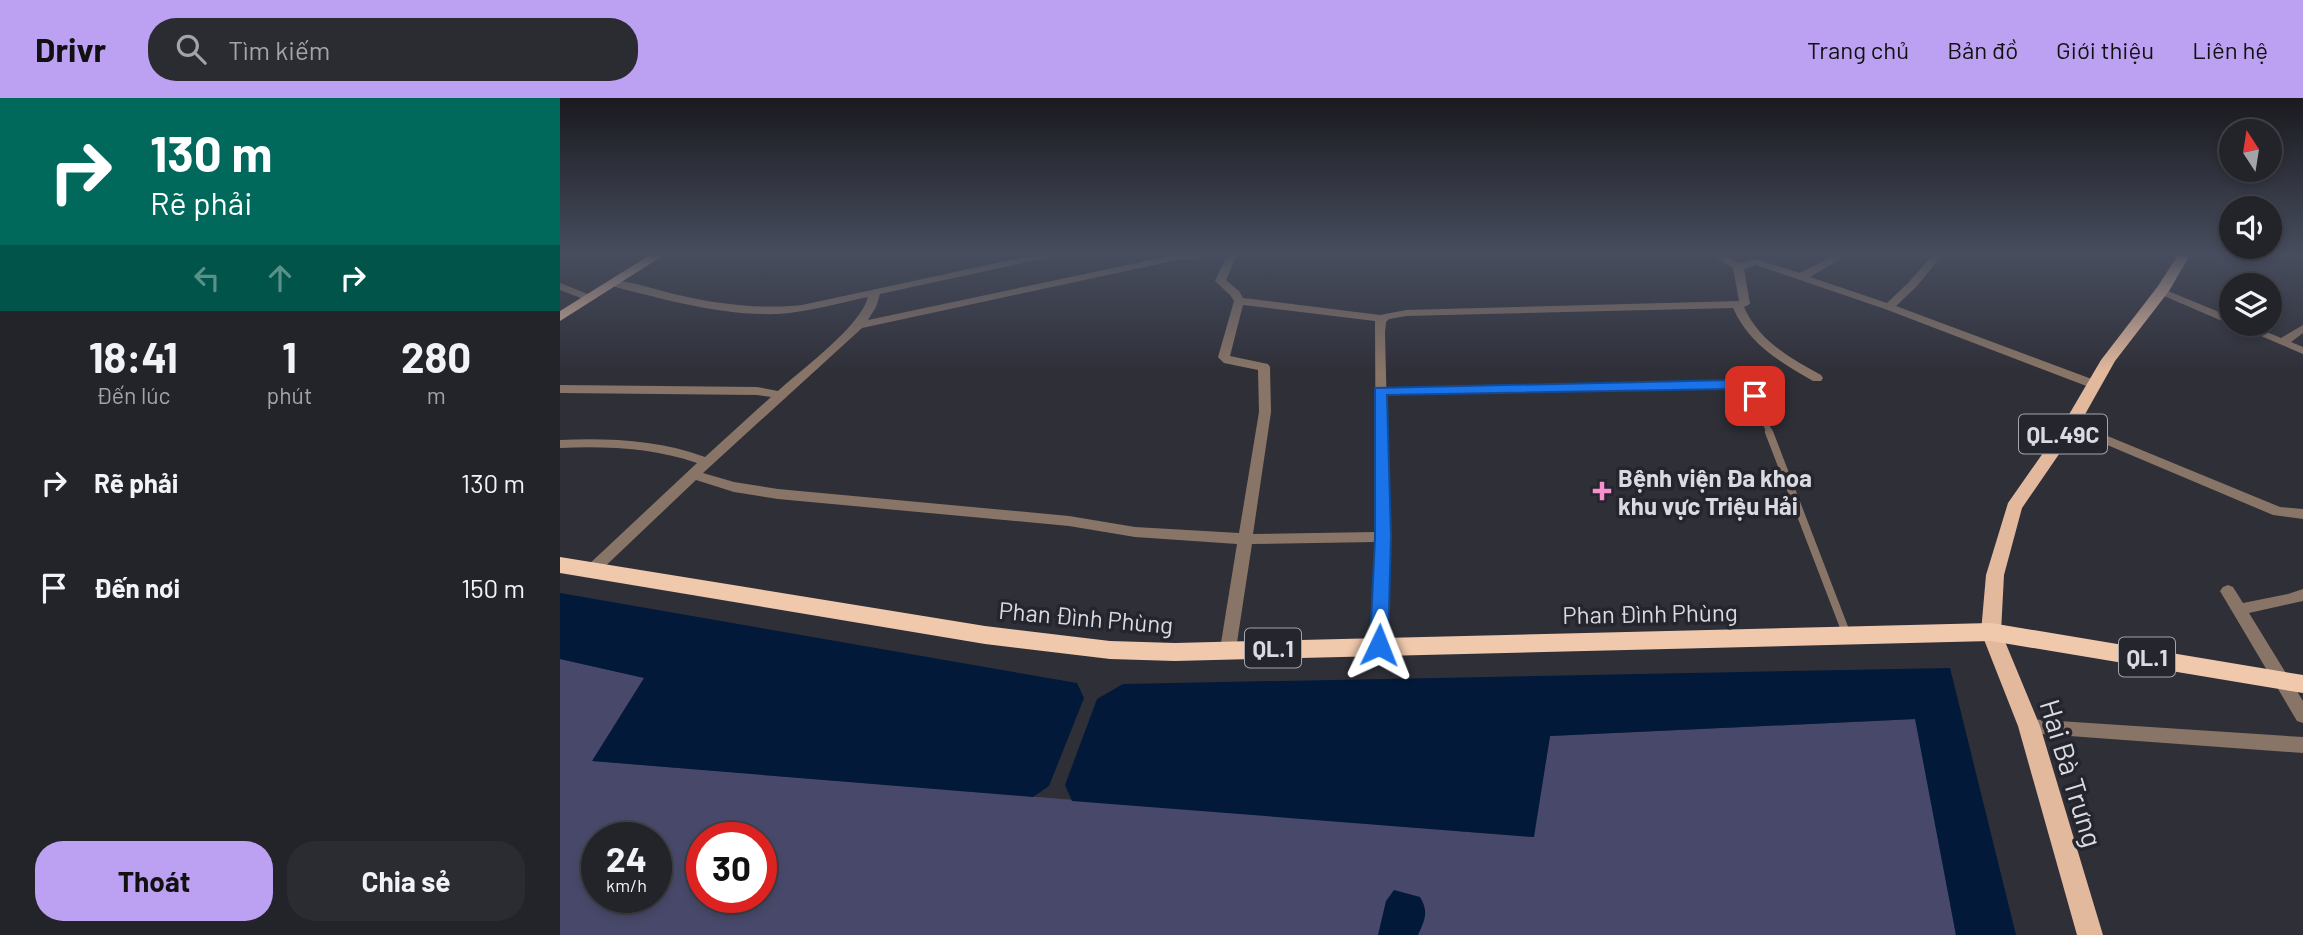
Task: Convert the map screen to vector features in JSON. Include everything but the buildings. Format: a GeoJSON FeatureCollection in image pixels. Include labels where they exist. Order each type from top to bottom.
{"type":"FeatureCollection","features":[{"type":"Feature","properties":{"kind":"highway","name":"Phan Đình Phùng"},"geometry":{"type":"LineString","coordinates":[[560,565],[1053,644],[1110,650],[1175,652],[1992,632]]}},
{"type":"Feature","properties":{"kind":"highway","name":"QL.1"},"geometry":{"type":"LineString","coordinates":[[1992,632],[2292,682]]}},
{"type":"Feature","properties":{"kind":"main road"},"geometry":{"type":"LineString","coordinates":[[560,317],[595,294]]}},
{"type":"Feature","properties":{"kind":"main road","name":"QL.49C"},"geometry":{"type":"LineString","coordinates":[[1992,632],[1995,575],[2014,507],[2071,425],[2093,384],[2159,294]]}},
{"type":"Feature","properties":{"kind":"main road","name":"Hai Bà Trưng"},"geometry":{"type":"LineString","coordinates":[[1992,632],[2029,726],[2090,935]]}},
{"type":"Feature","properties":{"kind":"street"},"geometry":{"type":"LineString","coordinates":[[579,294],[589,298]]}},
{"type":"Feature","properties":{"kind":"street"},"geometry":{"type":"LineString","coordinates":[[667,294],[755,312],[785,311],[864,294]]}},
{"type":"Feature","properties":{"kind":"street"},"geometry":{"type":"LineString","coordinates":[[591,571],[778,395],[858,325],[871,307],[874,294]]}},
{"type":"Feature","properties":{"kind":"street"},"geometry":{"type":"LineString","coordinates":[[858,325],[1004,294]]}},
{"type":"Feature","properties":{"kind":"street"},"geometry":{"type":"LineString","coordinates":[[1228,649],[1265,412],[1264,367],[1224,358],[1239,301],[1236,294]]}},
{"type":"Feature","properties":{"kind":"street"},"geometry":{"type":"LineString","coordinates":[[1239,301],[1382,319],[1406,313],[1745,304],[1743,294]]}},
{"type":"Feature","properties":{"kind":"street"},"geometry":{"type":"LineString","coordinates":[[1853,294],[2093,384]]}},
{"type":"Feature","properties":{"kind":"street"},"geometry":{"type":"LineString","coordinates":[[1889,307],[1903,294]]}},
{"type":"Feature","properties":{"kind":"street"},"geometry":{"type":"LineString","coordinates":[[2168,294],[2219,316]]}},
{"type":"Feature","properties":{"kind":"street"},"geometry":{"type":"LineString","coordinates":[[1737,304],[1743,320],[1766,348],[1817,379]]}},
{"type":"Feature","properties":{"kind":"street"},"geometry":{"type":"LineString","coordinates":[[1379,645],[1383,537],[1379,333],[1382,319]]}},
{"type":"Feature","properties":{"kind":"street"},"geometry":{"type":"LineString","coordinates":[[2283,342],[2303,328]]}},
{"type":"Feature","properties":{"kind":"street"},"geometry":{"type":"LineString","coordinates":[[2268,336],[2303,351]]}},
{"type":"Feature","properties":{"kind":"street"},"geometry":{"type":"LineString","coordinates":[[560,389],[757,391],[778,395]]}},
{"type":"Feature","properties":{"kind":"street"},"geometry":{"type":"LineString","coordinates":[[2071,425],[2278,512],[2303,514]]}},
{"type":"Feature","properties":{"kind":"street"},"geometry":{"type":"LineString","coordinates":[[560,444],[648,448],[689,455],[707,462]]}},
{"type":"Feature","properties":{"kind":"street"},"geometry":{"type":"LineString","coordinates":[[694,475],[734,487],[791,495],[1069,521],[1135,532],[1245,539],[1383,537]]}},
{"type":"Feature","properties":{"kind":"street"},"geometry":{"type":"LineString","coordinates":[[2228,591],[2292,682],[2303,716]]}},
{"type":"Feature","properties":{"kind":"street"},"geometry":{"type":"LineString","coordinates":[[2239,609],[2290,600],[2303,595]]}},
{"type":"Feature","properties":{"kind":"street"},"geometry":{"type":"LineString","coordinates":[[2029,726],[2303,745]]}},
{"type":"Feature","properties":{"kind":"lane"},"geometry":{"type":"LineString","coordinates":[[1380,391],[1732,384],[1744,389],[1755,396],[1847,635]]}},
{"type":"Feature","properties":{"kind":"shaded area"},"geometry":{"type":"Polygon","coordinates":[[[560,593],[1077,683],[1084,698],[1049,786],[1033,797],[592,761],[644,678],[560,659],[560,593]]]}},
{"type":"Feature","properties":{"kind":"shaded area"},"geometry":{"type":"Polygon","coordinates":[[[560,659],[645,678],[593,761],[1533,837],[1550,736],[1916,719],[1956,935],[560,935],[560,659]]]}},
{"type":"Feature","properties":{"kind":"shaded area"},"geometry":{"type":"Polygon","coordinates":[[[1950,668],[2016,935],[1956,935],[1915,719],[1550,736],[1534,837],[1072,801],[1065,785],[1097,699],[1123,684],[1950,668]]]}},
{"type":"Feature","properties":{"kind":"shaded area"},"geometry":{"type":"Polygon","coordinates":[[[1394,890],[1420,897],[1425,916],[1418,935],[1378,935],[1386,901],[1394,890]]]}},
{"type":"Feature","properties":{"kind":"place","name":"Bệnh viện Đa khoa khu vực Triệu Hải"},"geometry":{"type":"Point","coordinates":[1602,491]}},
{"type":"Feature","properties":{"kind":"route"},"geometry":{"type":"LineString","coordinates":[[1379,645],[1383,537],[1380,391],[1732,384],[1755,396]]}}]}
